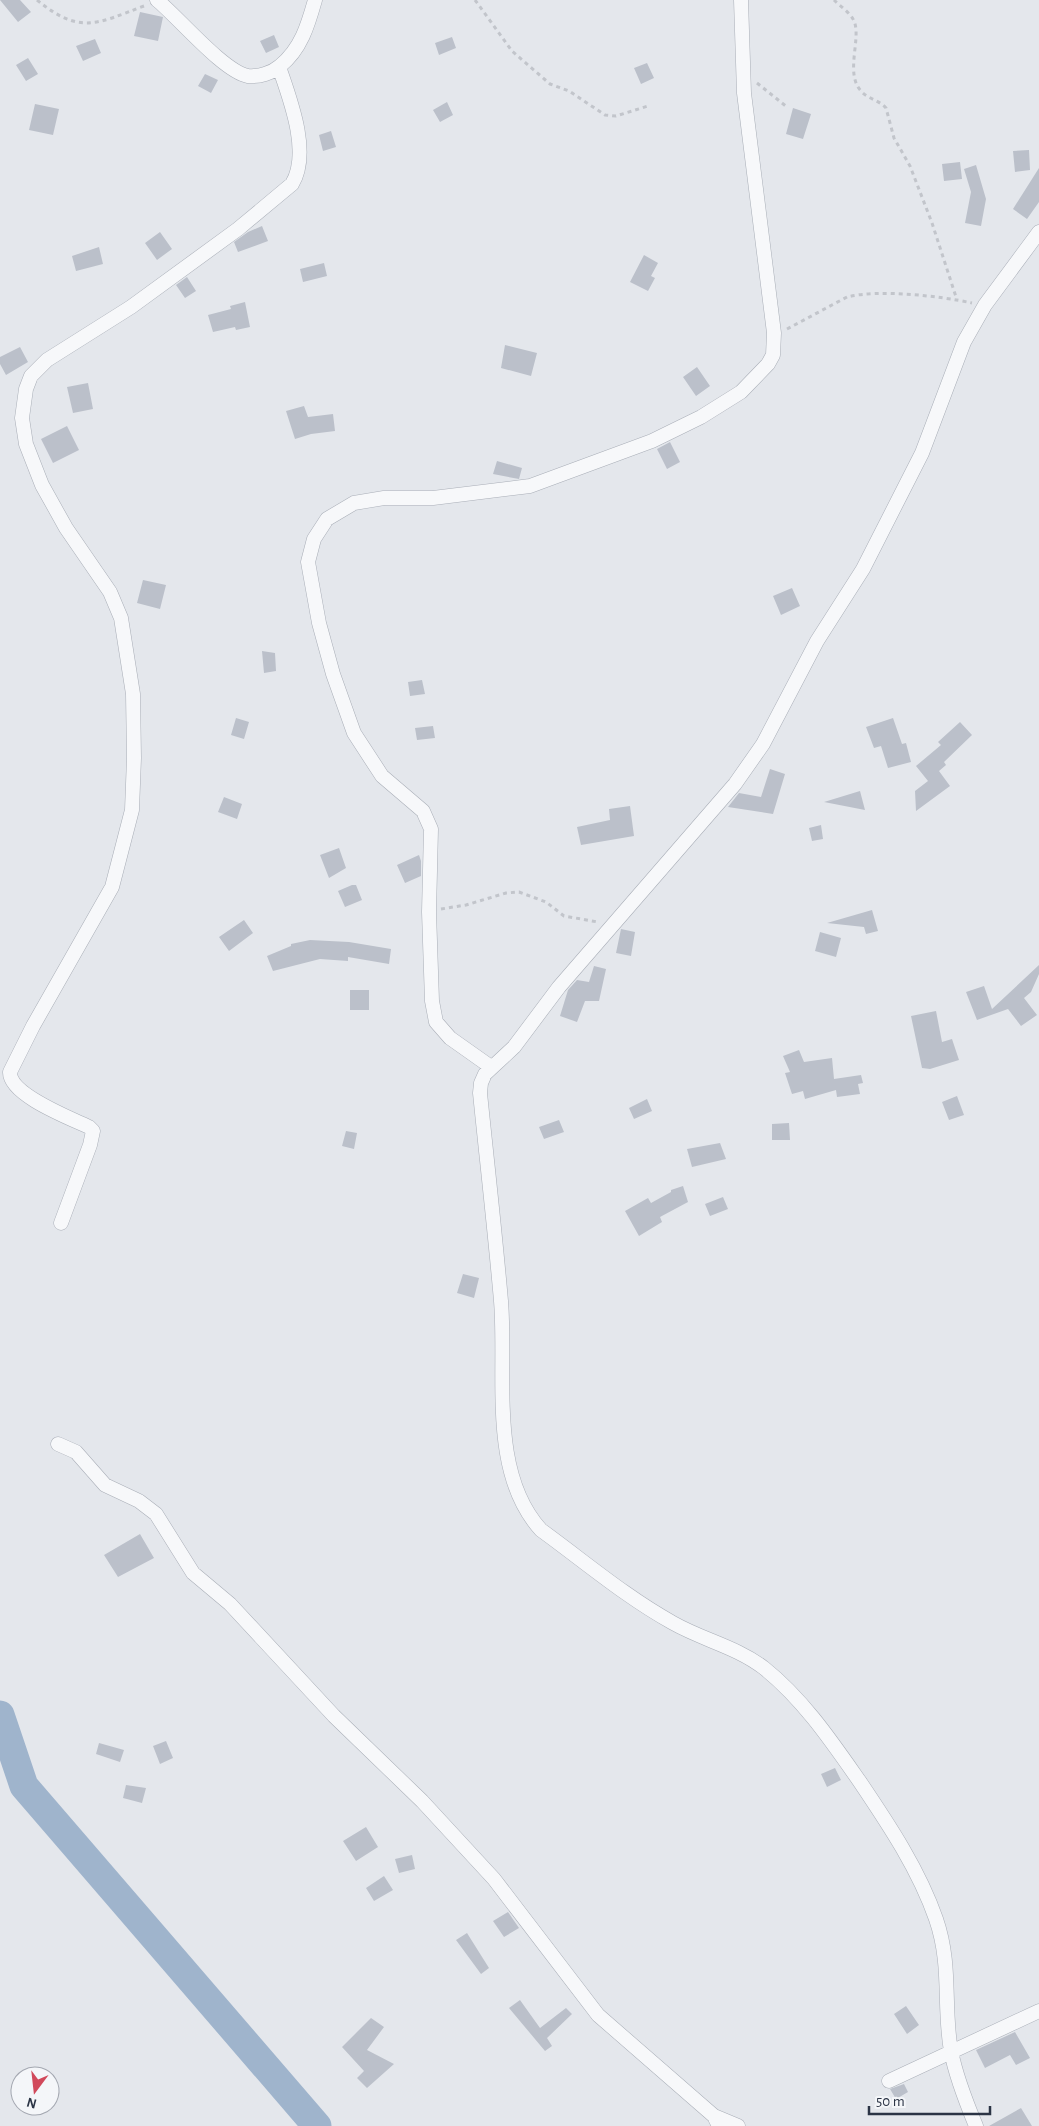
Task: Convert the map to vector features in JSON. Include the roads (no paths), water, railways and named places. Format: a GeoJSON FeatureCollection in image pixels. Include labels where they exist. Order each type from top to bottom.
{"type":"FeatureCollection","features":[{"type":"Feature","properties":{"kind":"street"},"geometry":{"type":"LineString","coordinates":[[158,1],[214,54],[236,71],[247,76],[262,75],[279,67],[296,51],[315,0]]}},
{"type":"Feature","properties":{"kind":"street"},"geometry":{"type":"LineString","coordinates":[[491,1067],[450,1038],[436,1022],[432,1001],[429,912],[432,838],[430,822],[422,811],[389,783],[376,768],[354,733],[333,674],[319,623],[308,568],[309,552],[321,527],[342,508],[354,503],[384,498],[433,498],[530,486],[652,441],[701,417],[741,392],[768,364],[773,355],[774,333],[748,131],[743,71],[741,0]]}},
{"type":"Feature","properties":{"kind":"street"},"geometry":{"type":"LineString","coordinates":[[61,1223],[90,1146],[93,1130],[30,1097],[13,1083],[10,1072],[33,1026],[112,887],[132,810],[133,694],[126,643],[116,603],[66,528],[42,484],[26,444],[22,418],[26,389],[32,376],[46,360],[131,307],[238,229],[292,184],[301,156],[288,91],[279,67]]}},
{"type":"Feature","properties":{"kind":"street"},"geometry":{"type":"LineString","coordinates":[[976,2126],[960,2085],[951,2051],[948,1980],[943,1941],[925,1891],[894,1834],[820,1727],[786,1688],[764,1668],[733,1649],[674,1624],[626,1593],[541,1530],[532,1520],[519,1497],[506,1446],[501,1303],[480,1093],[481,1083],[491,1067],[514,1047],[559,987],[610,926],[728,792],[763,744],[817,641],[849,593],[922,453],[964,342],[985,305],[1039,232]]}},
{"type":"Feature","properties":{"kind":"street"},"geometry":{"type":"LineString","coordinates":[[58,1444],[76,1452],[105,1485],[139,1501],[156,1514],[193,1572],[230,1604],[334,1716],[422,1801],[494,1879],[598,2015],[716,2121],[738,2126]]}},
{"type":"Feature","properties":{"kind":"street"},"geometry":{"type":"LineString","coordinates":[[889,2081],[1039,2012]]}},
{"type":"Feature","properties":{"kind":"waterway"},"geometry":{"type":"LineString","coordinates":[[0,1715],[24,1786],[317,2126]]}}]}
